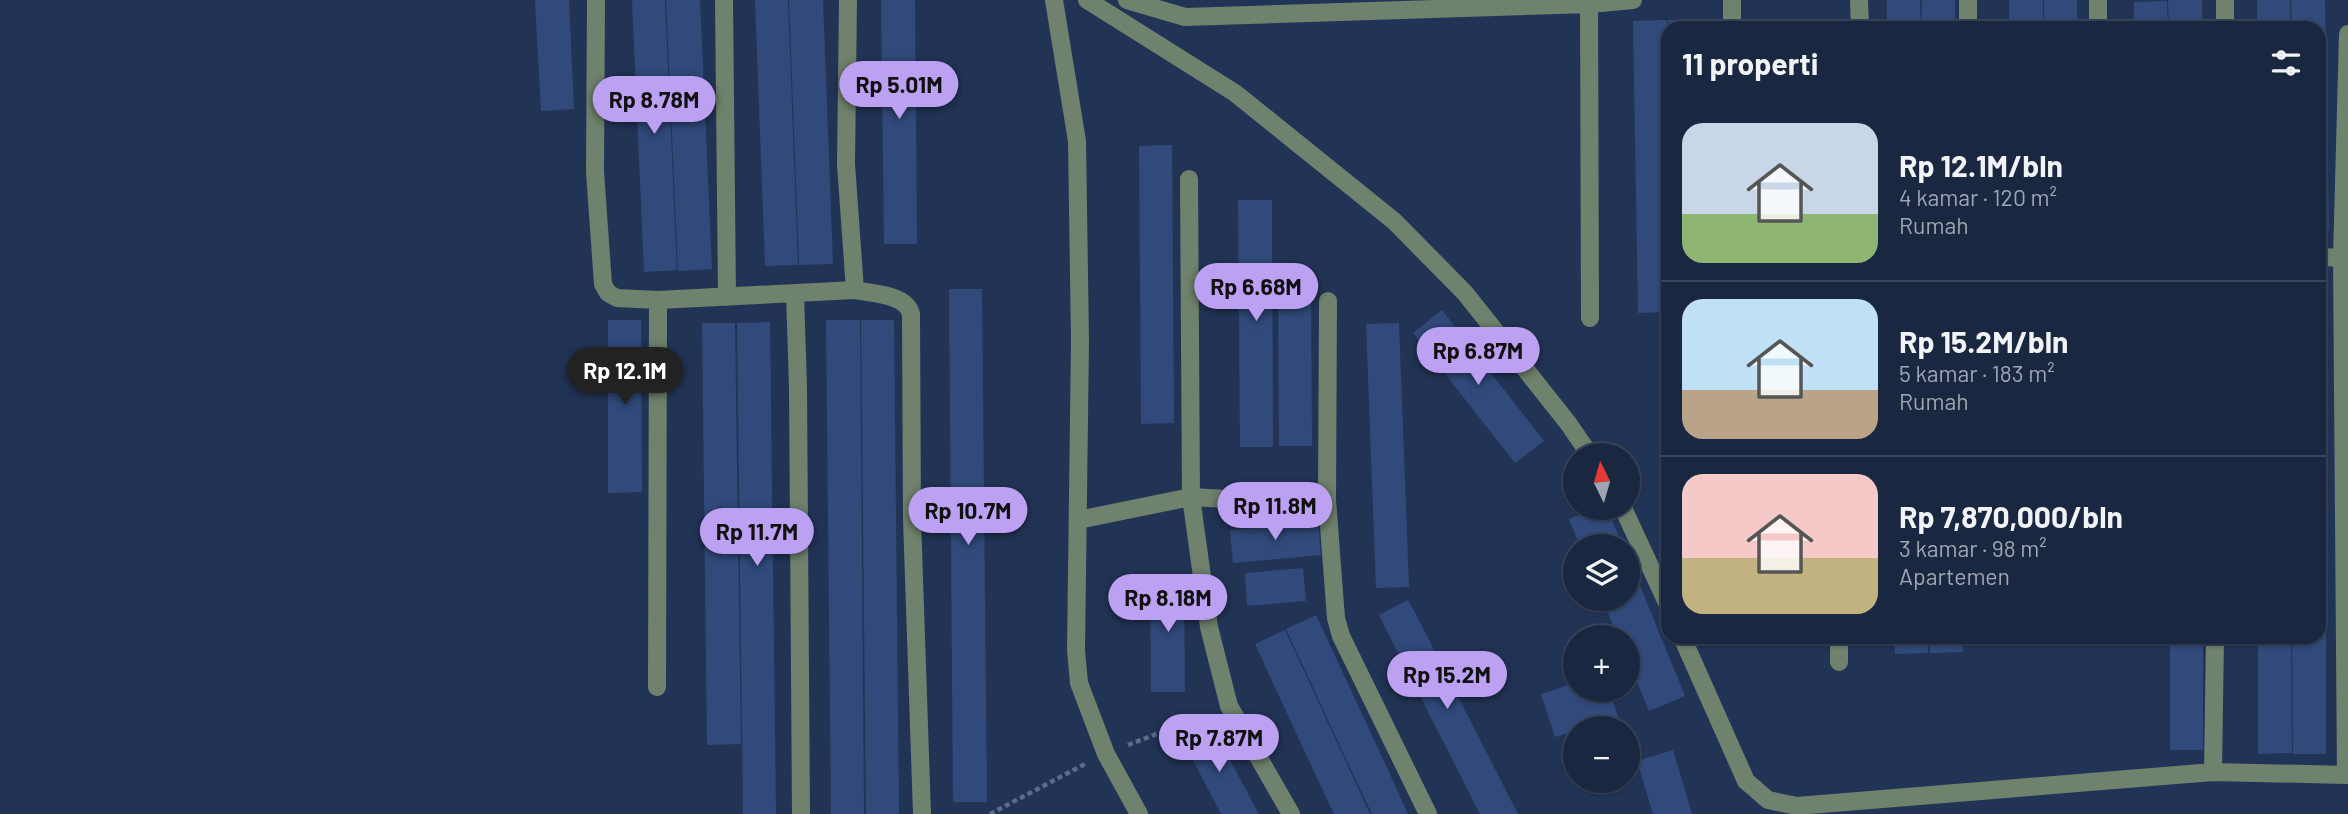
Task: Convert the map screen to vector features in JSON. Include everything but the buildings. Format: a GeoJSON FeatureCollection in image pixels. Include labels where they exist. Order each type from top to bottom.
{"type":"FeatureCollection","features":[{"type":"Feature","properties":{"kind":"street"},"geometry":{"type":"LineString","coordinates":[[596,0],[594,172],[603,284],[608,293],[617,298],[657,300],[855,290],[902,301],[909,306],[912,519],[922,814]]}},
{"type":"Feature","properties":{"kind":"street"},"geometry":{"type":"LineString","coordinates":[[724,0],[727,297]]}},
{"type":"Feature","properties":{"kind":"street"},"geometry":{"type":"LineString","coordinates":[[848,0],[846,164],[855,290]]}},
{"type":"Feature","properties":{"kind":"street"},"geometry":{"type":"LineString","coordinates":[[1054,0],[1077,141],[1080,340],[1076,650],[1079,683],[1106,754],[1139,814]]}},
{"type":"Feature","properties":{"kind":"street"},"geometry":{"type":"LineString","coordinates":[[1087,0],[1235,93],[1394,221],[1465,293],[1582,443]]}},
{"type":"Feature","properties":{"kind":"street"},"geometry":{"type":"LineString","coordinates":[[1127,0],[1185,17],[1633,0]]}},
{"type":"Feature","properties":{"kind":"street"},"geometry":{"type":"LineString","coordinates":[[1732,0],[1732,21]]}},
{"type":"Feature","properties":{"kind":"street"},"geometry":{"type":"LineString","coordinates":[[1859,0],[1860,21]]}},
{"type":"Feature","properties":{"kind":"street"},"geometry":{"type":"LineString","coordinates":[[1968,0],[1968,21]]}},
{"type":"Feature","properties":{"kind":"street"},"geometry":{"type":"LineString","coordinates":[[2098,0],[2098,21]]}},
{"type":"Feature","properties":{"kind":"street"},"geometry":{"type":"LineString","coordinates":[[2225,0],[2225,21]]}},
{"type":"Feature","properties":{"kind":"street"},"geometry":{"type":"LineString","coordinates":[[1590,2],[1590,318]]}},
{"type":"Feature","properties":{"kind":"street"},"geometry":{"type":"LineString","coordinates":[[1685,644],[1746,781],[1768,800],[1797,806],[2213,772],[2347,775],[2345,258],[2348,34]]}},
{"type":"Feature","properties":{"kind":"street"},"geometry":{"type":"LineString","coordinates":[[1189,179],[1191,497],[1209,627],[1229,706],[1291,814]]}},
{"type":"Feature","properties":{"kind":"street"},"geometry":{"type":"LineString","coordinates":[[2326,257],[2345,258]]}},
{"type":"Feature","properties":{"kind":"street"},"geometry":{"type":"LineString","coordinates":[[795,293],[801,814]]}},
{"type":"Feature","properties":{"kind":"street"},"geometry":{"type":"LineString","coordinates":[[657,300],[657,687]]}},
{"type":"Feature","properties":{"kind":"street"},"geometry":{"type":"LineString","coordinates":[[1328,301],[1326,500],[1332,590],[1341,636],[1428,814]]}},
{"type":"Feature","properties":{"kind":"street"},"geometry":{"type":"LineString","coordinates":[[1078,520],[1191,497],[1281,502],[1326,500]]}},
{"type":"Feature","properties":{"kind":"street"},"geometry":{"type":"LineString","coordinates":[[1629,520],[1661,590]]}},
{"type":"Feature","properties":{"kind":"street"},"geometry":{"type":"LineString","coordinates":[[1839,644],[1839,662]]}},
{"type":"Feature","properties":{"kind":"street"},"geometry":{"type":"LineString","coordinates":[[2213,772],[2216,644]]}},
{"type":"Feature","properties":{"kind":"path"},"geometry":{"type":"LineString","coordinates":[[990,814],[1106,754],[1229,706]]}}]}
